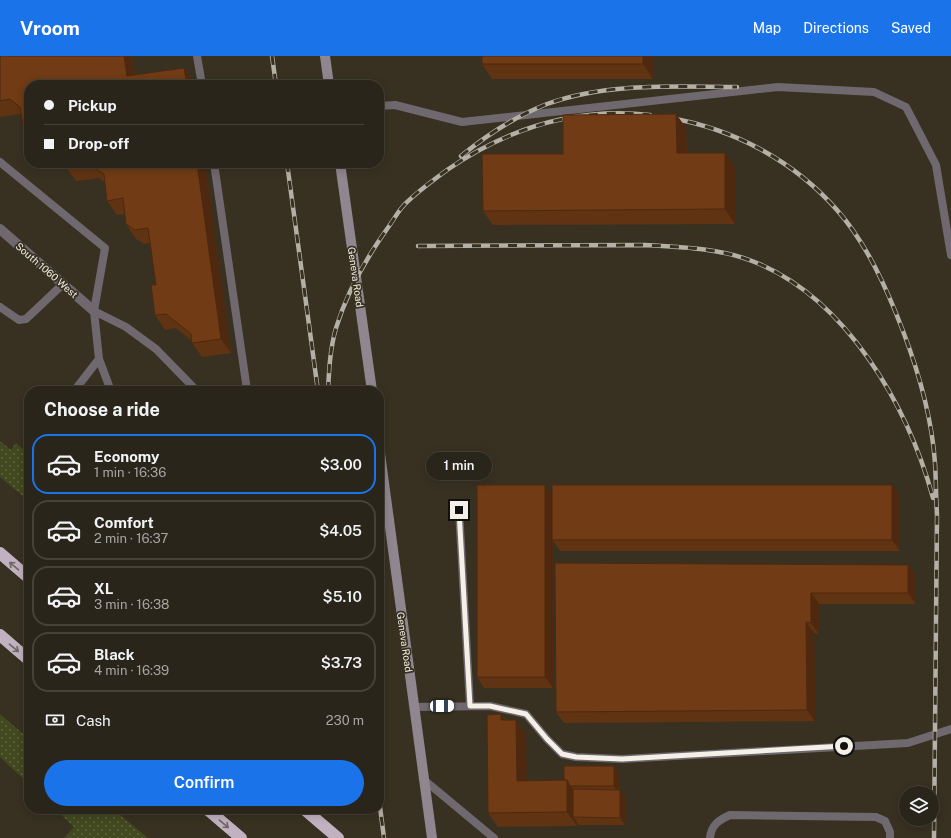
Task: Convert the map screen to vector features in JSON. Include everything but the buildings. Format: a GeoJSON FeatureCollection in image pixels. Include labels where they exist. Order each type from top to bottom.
{"type":"FeatureCollection","features":[{"type":"Feature","properties":{"kind":"highway"},"geometry":{"type":"LineString","coordinates":[[0,554],[24,574]]}},
{"type":"Feature","properties":{"kind":"highway"},"geometry":{"type":"LineString","coordinates":[[0,635],[24,656]]}},
{"type":"Feature","properties":{"kind":"highway"},"geometry":{"type":"LineString","coordinates":[[213,814],[241,838]]}},
{"type":"Feature","properties":{"kind":"highway"},"geometry":{"type":"LineString","coordinates":[[310,814],[338,838]]}},
{"type":"Feature","properties":{"kind":"main road"},"geometry":{"type":"LineString","coordinates":[[325,56],[328,80]]}},
{"type":"Feature","properties":{"kind":"main road","name":"Geneva Road"},"geometry":{"type":"LineString","coordinates":[[341,168],[371,386]]}},
{"type":"Feature","properties":{"kind":"main road","name":"Geneva Road"},"geometry":{"type":"LineString","coordinates":[[384,483],[432,838]]}},
{"type":"Feature","properties":{"kind":"street","name":"South 1060 West"},"geometry":{"type":"LineString","coordinates":[[0,229],[94,311]]}},
{"type":"Feature","properties":{"kind":"lane"},"geometry":{"type":"LineString","coordinates":[[197,56],[201,80]]}},
{"type":"Feature","properties":{"kind":"lane"},"geometry":{"type":"LineString","coordinates":[[384,106],[395,105],[462,122],[778,87],[874,92],[906,107],[936,166],[951,255]]}},
{"type":"Feature","properties":{"kind":"lane"},"geometry":{"type":"LineString","coordinates":[[0,162],[105,248],[94,311],[99,359],[109,386]]}},
{"type":"Feature","properties":{"kind":"lane"},"geometry":{"type":"LineString","coordinates":[[215,168],[246,386]]}},
{"type":"Feature","properties":{"kind":"lane"},"geometry":{"type":"LineString","coordinates":[[0,307],[19,320],[26,319],[62,284]]}},
{"type":"Feature","properties":{"kind":"lane"},"geometry":{"type":"LineString","coordinates":[[94,311],[126,327],[156,349],[191,386]]}},
{"type":"Feature","properties":{"kind":"lane"},"geometry":{"type":"LineString","coordinates":[[78,386],[99,359]]}},
{"type":"Feature","properties":{"kind":"lane"},"geometry":{"type":"LineString","coordinates":[[459,510],[470,706]]}},
{"type":"Feature","properties":{"kind":"lane"},"geometry":{"type":"LineString","coordinates":[[414,707],[490,706],[526,714],[562,754],[576,757],[622,759],[908,743],[951,729]]}},
{"type":"Feature","properties":{"kind":"lane"},"geometry":{"type":"LineString","coordinates":[[423,779],[494,838]]}},
{"type":"Feature","properties":{"kind":"lane"},"geometry":{"type":"LineString","coordinates":[[710,838],[710,832],[718,820],[730,815],[876,817],[885,821],[890,832],[890,838]]}},
{"type":"Feature","properties":{"kind":"green space"},"geometry":{"type":"Polygon","coordinates":[[[0,441],[11,450],[16,443],[24,450],[24,497],[0,477],[0,441]]]}},
{"type":"Feature","properties":{"kind":"green space"},"geometry":{"type":"Polygon","coordinates":[[[0,714],[24,735],[24,779],[0,757],[0,714]]]}},
{"type":"Feature","properties":{"kind":"green space"},"geometry":{"type":"Polygon","coordinates":[[[60,814],[119,814],[148,838],[64,838],[74,827],[60,814]]]}},
{"type":"Feature","properties":{"kind":"railway"},"geometry":{"type":"LineString","coordinates":[[272,56],[275,80]]}},
{"type":"Feature","properties":{"kind":"railway"},"geometry":{"type":"LineString","coordinates":[[461,156],[491,133],[513,120],[547,104],[570,97],[593,92],[641,87],[737,87]]}},
{"type":"Feature","properties":{"kind":"railway"},"geometry":{"type":"LineString","coordinates":[[328,386],[332,344],[340,315],[351,289],[364,264],[400,210],[425,186],[470,155],[519,132],[544,124],[596,114],[623,113],[650,115]]}},
{"type":"Feature","properties":{"kind":"railway"},"geometry":{"type":"LineString","coordinates":[[670,118],[694,123],[740,139],[782,162],[802,176],[820,192],[848,223],[867,252],[883,283],[909,347],[928,413],[935,469],[937,515],[934,838]]}},
{"type":"Feature","properties":{"kind":"railway"},"geometry":{"type":"LineString","coordinates":[[288,168],[317,386]]}},
{"type":"Feature","properties":{"kind":"railway"},"geometry":{"type":"LineString","coordinates":[[418,246],[645,245],[713,251],[726,253],[752,261],[786,278],[816,300],[844,328],[868,358],[890,392],[907,427],[922,463],[933,498]]}},
{"type":"Feature","properties":{"kind":"railway"},"geometry":{"type":"LineString","coordinates":[[381,814],[384,838]]}},
{"type":"Feature","properties":{"kind":"route"},"geometry":{"type":"LineString","coordinates":[[459,510],[470,706],[490,706],[526,714],[562,754],[576,757],[622,759],[844,746]]}}]}
